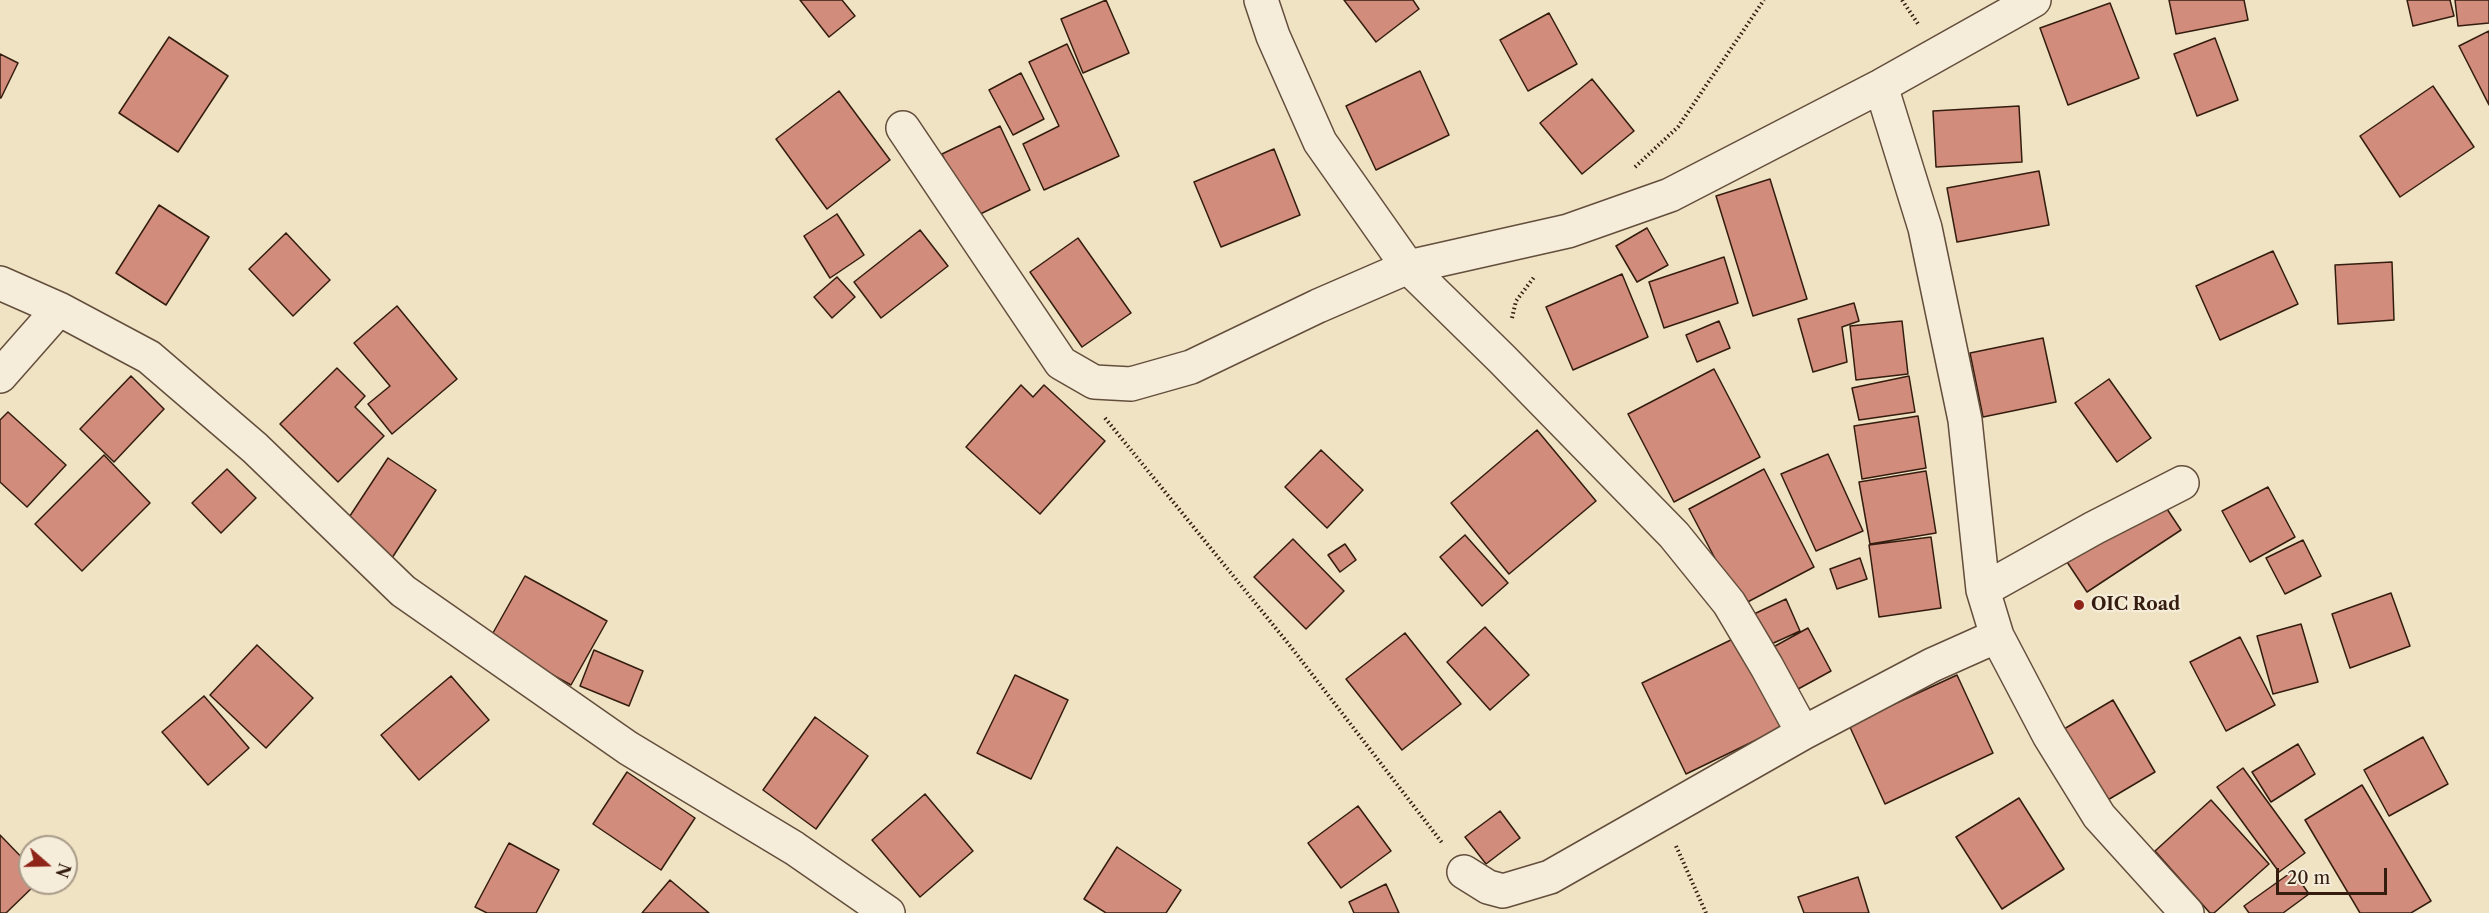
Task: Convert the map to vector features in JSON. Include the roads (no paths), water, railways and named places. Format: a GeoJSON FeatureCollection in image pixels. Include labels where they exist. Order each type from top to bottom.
{"type":"FeatureCollection","features":[{"type":"Feature","properties":{"kind":"street"},"geometry":{"type":"LineString","coordinates":[[1261,0],[1273,36],[1320,142],[1408,267],[1502,358],[1674,535],[1729,603],[1803,733]]}},
{"type":"Feature","properties":{"kind":"street"},"geometry":{"type":"LineString","coordinates":[[903,128],[1061,363],[1094,382],[1131,384],[1191,367],[1318,306],[1408,267],[1568,231],[1670,195],[1881,86],[2034,0]]}},
{"type":"Feature","properties":{"kind":"street"},"geometry":{"type":"LineString","coordinates":[[1881,86],[1926,228],[1960,397],[1983,590],[1997,636],[2049,735],[2099,816],[2187,913]]}},
{"type":"Feature","properties":{"kind":"street"},"geometry":{"type":"LineString","coordinates":[[0,283],[59,309],[149,357],[255,448],[403,591],[628,748],[794,848],[888,913]]}},
{"type":"Feature","properties":{"kind":"street"},"geometry":{"type":"LineString","coordinates":[[0,376],[59,309]]}},
{"type":"Feature","properties":{"kind":"street"},"geometry":{"type":"LineString","coordinates":[[1983,590],[2094,528],[2182,483]]}},
{"type":"Feature","properties":{"kind":"street"},"geometry":{"type":"LineString","coordinates":[[1464,872],[1488,887],[1503,891],[1541,880],[1561,871],[1660,812],[1803,733],[1932,665],[1997,636]]}},
{"type":"Feature","properties":{"kind":"place","name":"OIC Road"},"geometry":{"type":"Point","coordinates":[2079,605]}}]}
